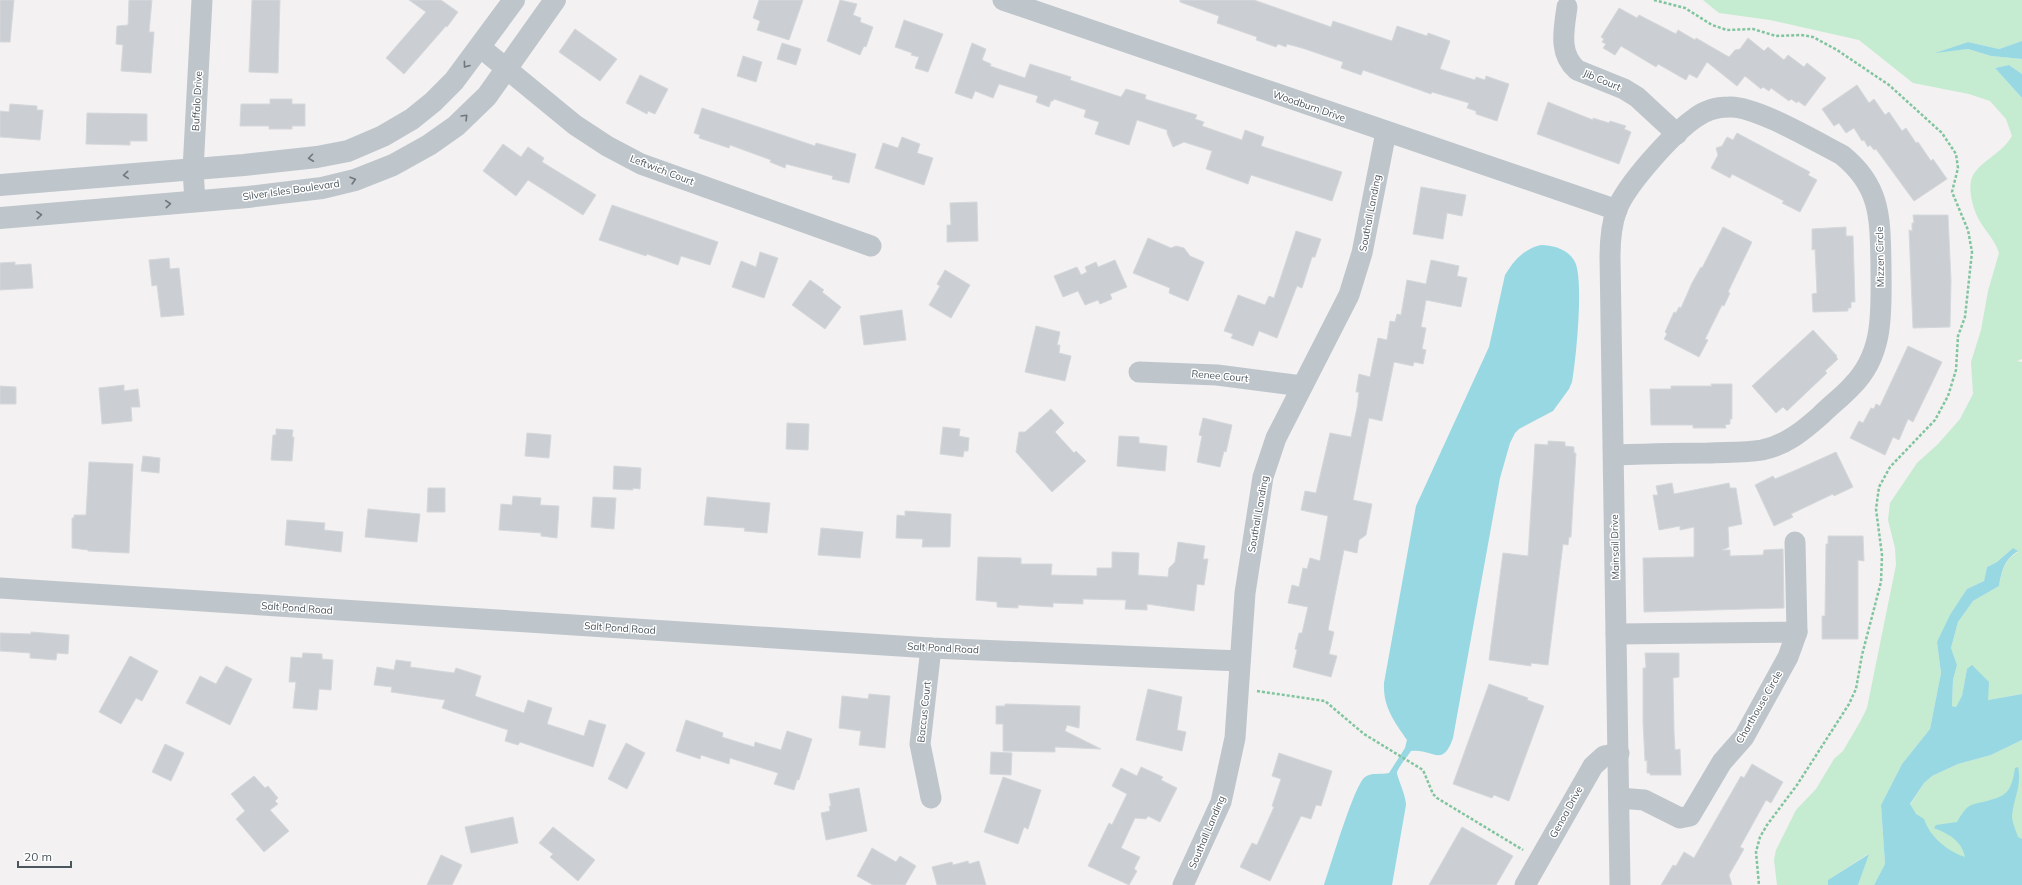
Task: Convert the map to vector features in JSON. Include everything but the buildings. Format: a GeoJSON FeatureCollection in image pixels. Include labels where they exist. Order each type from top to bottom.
{"type":"FeatureCollection","features":[{"type":"Feature","properties":{"kind":"street","name":"Buffalo Drive"},"geometry":{"type":"LineString","coordinates":[[195,202],[193,170],[202,0]]}},
{"type":"Feature","properties":{"kind":"street"},"geometry":{"type":"LineString","coordinates":[[0,185],[193,170],[317,157],[348,151],[383,136],[412,119],[433,102],[454,81],[514,0]]}},
{"type":"Feature","properties":{"kind":"street","name":"Silver Isles Boulevard"},"geometry":{"type":"LineString","coordinates":[[0,218],[195,202],[322,188],[355,180],[393,165],[429,145],[456,126],[487,96],[555,0]]}},
{"type":"Feature","properties":{"kind":"street","name":"Woodburn Drive"},"geometry":{"type":"LineString","coordinates":[[1002,0],[1617,210]]}},
{"type":"Feature","properties":{"kind":"street","name":"Jib Court"},"geometry":{"type":"LineString","coordinates":[[1567,7],[1563,45],[1571,64],[1582,72],[1624,89],[1638,97],[1677,134]]}},
{"type":"Feature","properties":{"kind":"street","name":"Leftwich Court"},"geometry":{"type":"LineString","coordinates":[[480,47],[575,124],[607,146],[641,164],[871,246]]}},
{"type":"Feature","properties":{"kind":"street","name":"Mizzen Circle"},"geometry":{"type":"LineString","coordinates":[[1614,455],[1746,452],[1776,446],[1790,439],[1804,430],[1853,386],[1869,364],[1879,338],[1882,310],[1879,218],[1874,195],[1868,183],[1852,164],[1828,148],[1759,114],[1742,108],[1729,107],[1705,112],[1694,118],[1633,180],[1617,210]]}},
{"type":"Feature","properties":{"kind":"street","name":"Southall Landing"},"geometry":{"type":"LineString","coordinates":[[1183,885],[1221,802],[1234,744],[1245,593],[1263,478],[1276,438],[1349,296],[1362,253],[1386,132]]}},
{"type":"Feature","properties":{"kind":"street","name":"Mainsail Drive"},"geometry":{"type":"LineString","coordinates":[[1617,210],[1611,235],[1610,257],[1620,885]]}},
{"type":"Feature","properties":{"kind":"street","name":"Renee Court"},"geometry":{"type":"LineString","coordinates":[[1139,372],[1217,375],[1302,386]]}},
{"type":"Feature","properties":{"kind":"street","name":"Charthouse Circle"},"geometry":{"type":"LineString","coordinates":[[1619,798],[1644,800],[1680,818],[1690,816],[1722,762],[1744,737],[1794,646],[1797,632],[1795,542]]}},
{"type":"Feature","properties":{"kind":"street","name":"Salt Pond Road"},"geometry":{"type":"LineString","coordinates":[[0,588],[931,648],[1240,661]]}},
{"type":"Feature","properties":{"kind":"street"},"geometry":{"type":"LineString","coordinates":[[1616,634],[1797,632]]}},
{"type":"Feature","properties":{"kind":"street","name":"Baccus Court"},"geometry":{"type":"LineString","coordinates":[[931,648],[920,744],[931,798]]}},
{"type":"Feature","properties":{"kind":"street","name":"Genoa Drive"},"geometry":{"type":"LineString","coordinates":[[1525,885],[1593,766],[1604,756],[1619,753]]}},
{"type":"Feature","properties":{"kind":"path"},"geometry":{"type":"LineString","coordinates":[[1239,689],[1323,700],[1364,734],[1419,767],[1426,773],[1435,796],[1539,860]]}},
{"type":"Feature","properties":{"kind":"green space"},"geometry":{"type":"Polygon","coordinates":[[[1703,0],[2022,0],[2022,41],[1999,49],[1968,42],[1938,52],[1968,49],[1991,56],[2022,59],[2022,74],[2009,65],[1995,68],[2022,98],[2022,359],[2017,361],[2022,362],[2022,694],[1988,700],[1967,669],[1962,697],[1956,707],[1952,706],[1953,680],[1957,665],[1951,648],[1958,622],[1973,601],[1999,586],[2004,566],[2013,555],[2018,552],[2013,548],[1997,562],[1987,567],[1984,581],[1967,589],[1937,642],[1941,673],[1930,729],[1902,764],[1881,805],[1885,864],[1874,885],[1858,885],[1868,854],[1828,880],[1828,885],[1777,885],[1774,860],[1776,850],[1796,810],[1816,789],[1834,759],[1843,751],[1867,708],[1896,565],[1895,548],[1888,520],[1890,503],[1917,463],[1938,444],[1960,419],[1973,394],[1971,362],[1981,330],[1988,291],[1999,253],[1995,243],[1975,211],[1970,188],[1972,177],[1979,167],[2004,146],[2012,136],[2006,119],[1990,101],[1969,94],[1913,83],[1859,40],[1770,20],[1719,13],[1703,0]]]}},
{"type":"Feature","properties":{"kind":"green space"},"geometry":{"type":"Polygon","coordinates":[[[2022,740],[2022,885],[1968,885],[1903,816],[1924,783],[1932,776],[1958,764],[1991,755],[2022,740]]]}},
{"type":"Feature","properties":{"kind":"water"},"geometry":{"type":"Polygon","coordinates":[[[2022,41],[2022,59],[1991,56],[1968,49],[1935,53],[1968,42],[1999,49],[2022,41]]]}},
{"type":"Feature","properties":{"kind":"water"},"geometry":{"type":"Polygon","coordinates":[[[2009,65],[2022,74],[2022,98],[1995,68],[2009,65]]]}},
{"type":"Feature","properties":{"kind":"water"},"geometry":{"type":"Polygon","coordinates":[[[1541,245],[1556,247],[1565,251],[1575,262],[1578,271],[1579,302],[1572,382],[1569,389],[1553,411],[1519,429],[1515,433],[1510,443],[1500,478],[1453,738],[1445,753],[1441,755],[1411,751],[1397,772],[1406,805],[1392,885],[1324,885],[1349,810],[1360,783],[1368,775],[1389,773],[1405,748],[1407,740],[1387,707],[1384,683],[1416,506],[1489,347],[1505,275],[1520,256],[1529,249],[1541,245]]]}},
{"type":"Feature","properties":{"kind":"water"},"geometry":{"type":"Polygon","coordinates":[[[2013,548],[2018,551],[2013,554],[2004,566],[1999,586],[1973,601],[1958,622],[1951,648],[1957,665],[1953,680],[1952,706],[1956,707],[1962,696],[1967,669],[1972,665],[1989,682],[1988,700],[2022,694],[2022,740],[1991,755],[1958,764],[1932,776],[1924,783],[1910,804],[1916,814],[1924,819],[1930,832],[1940,842],[1952,851],[1965,857],[1958,842],[1945,833],[1934,828],[1936,825],[1957,822],[1965,810],[1971,805],[1998,798],[2003,795],[2012,783],[2015,768],[2018,767],[2019,780],[2012,816],[2013,824],[2018,837],[2022,839],[2022,885],[1874,885],[1885,864],[1881,805],[1902,764],[1930,729],[1941,673],[1937,642],[1950,615],[1967,589],[1984,581],[1987,567],[1997,562],[2013,548]]]}},
{"type":"Feature","properties":{"kind":"water"},"geometry":{"type":"Polygon","coordinates":[[[1869,854],[1858,885],[1828,885],[1828,880],[1869,854]]]}}]}
